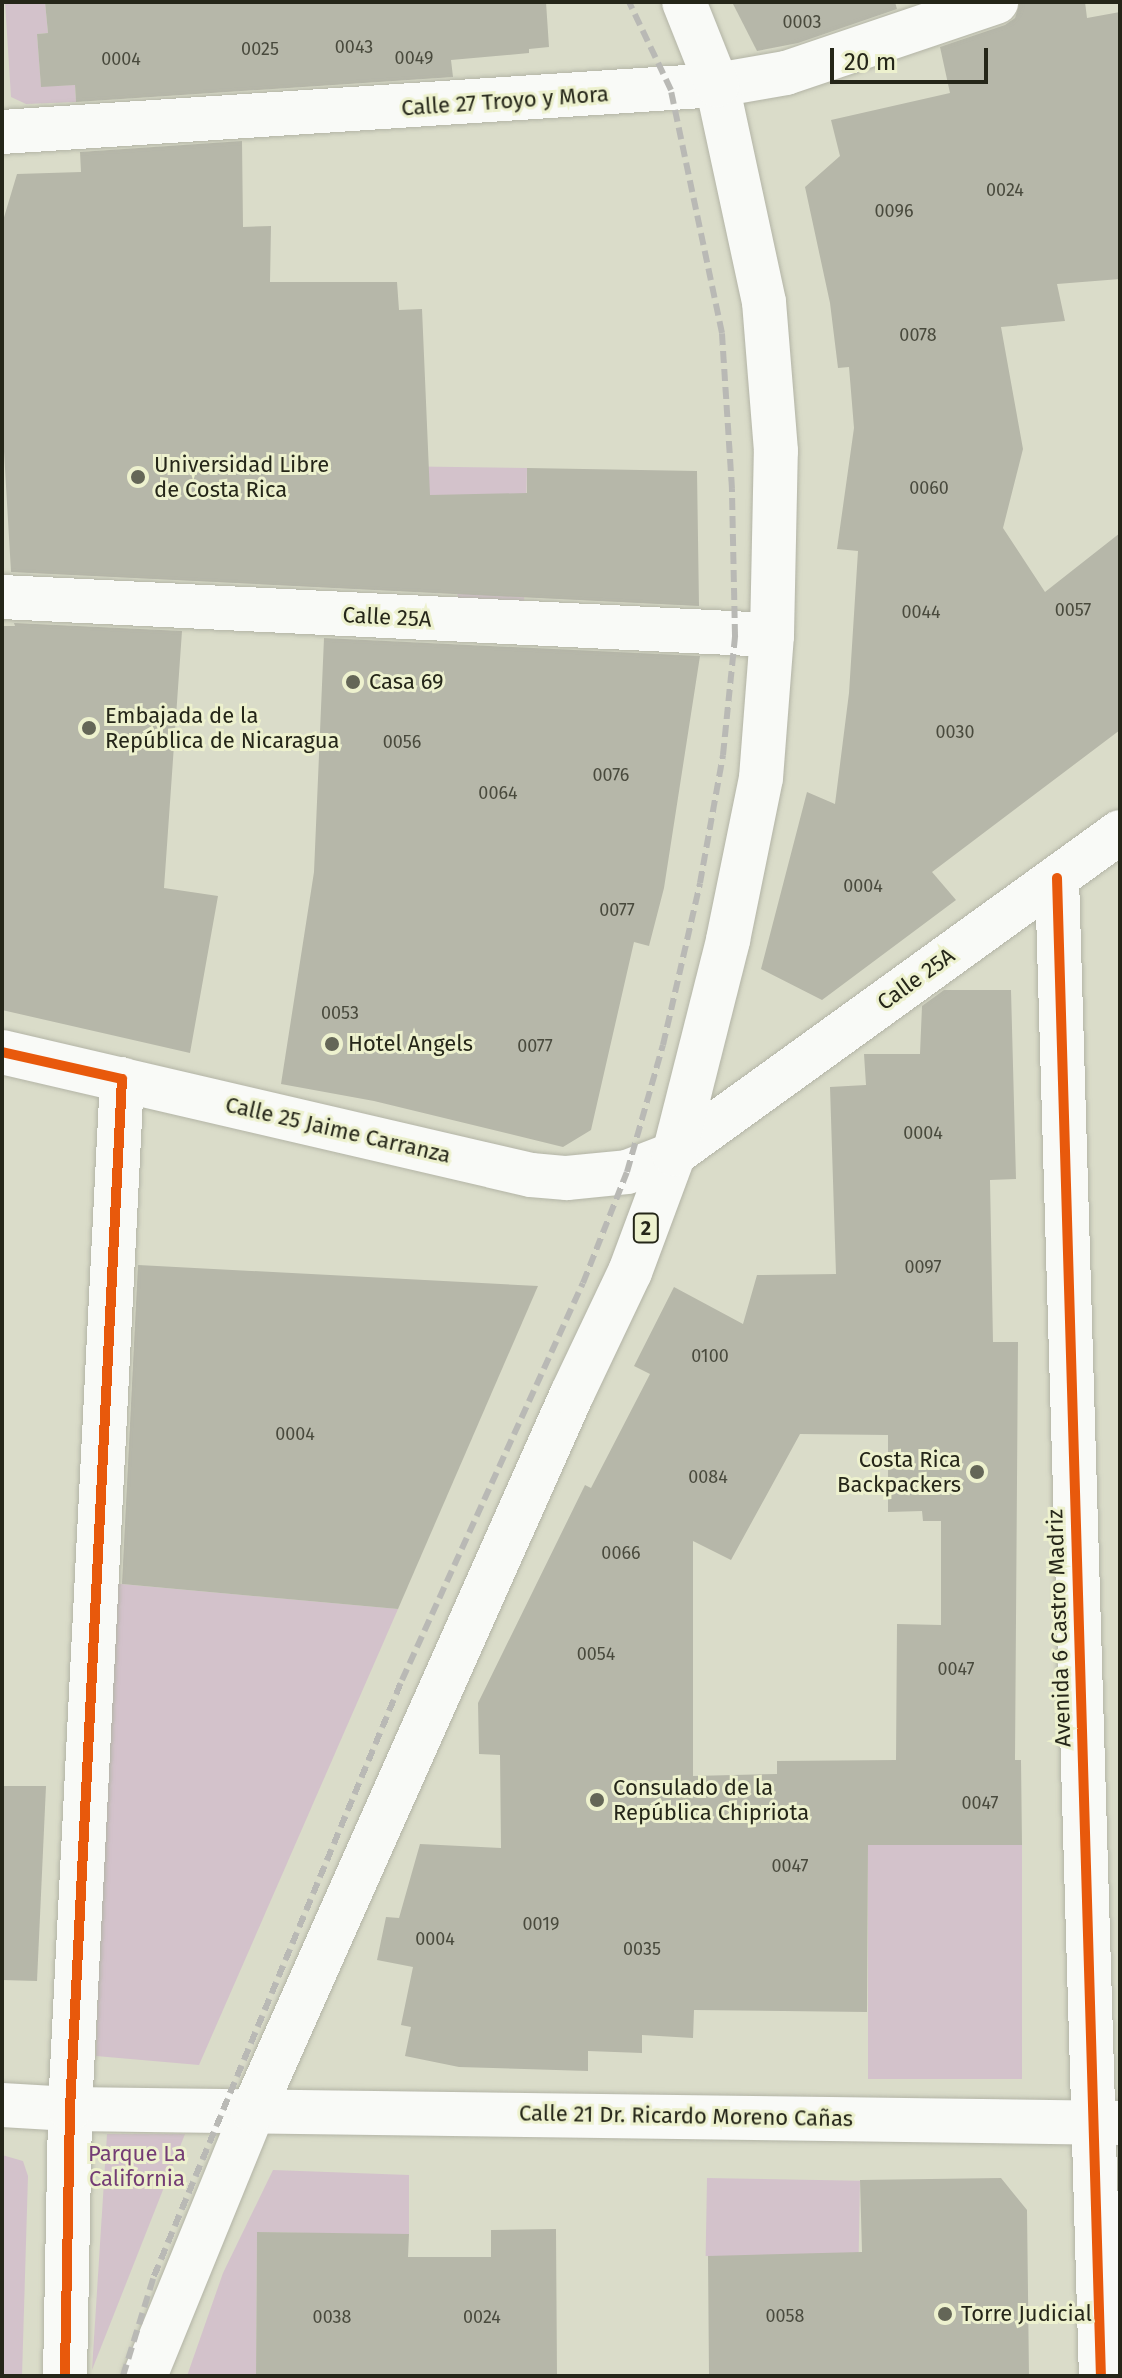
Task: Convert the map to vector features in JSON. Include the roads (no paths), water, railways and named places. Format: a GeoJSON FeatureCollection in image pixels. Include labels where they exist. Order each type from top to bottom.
{"type":"FeatureCollection","features":[{"type":"Feature","properties":{"kind":"main road","name":"2"},"geometry":{"type":"LineString","coordinates":[[145,2376],[253,2111],[521,1507],[630,1272],[674,1154],[728,940],[761,778],[772,635],[776,451],[764,302],[717,85],[684,2]]}},
{"type":"Feature","properties":{"kind":"main road","name":"Calle 27 Troyo y Mora"},"geometry":{"type":"LineString","coordinates":[[2,132],[624,94],[717,85],[786,73],[996,2]]}},
{"type":"Feature","properties":{"kind":"main road","name":"Calle 25A"},"geometry":{"type":"LineString","coordinates":[[2,597],[772,635]]}},
{"type":"Feature","properties":{"kind":"main road","name":"Calle 25A"},"geometry":{"type":"LineString","coordinates":[[674,1154],[1120,832]]}},
{"type":"Feature","properties":{"kind":"main road","name":"Avenida 6 Castro Madriz"},"geometry":{"type":"LineString","coordinates":[[1057,878],[1107,2123],[1101,2376]]}},
{"type":"Feature","properties":{"kind":"main road","name":"Calle 25 Jaime Carranza"},"geometry":{"type":"LineString","coordinates":[[2,1052],[531,1175],[567,1178],[627,1172],[674,1154]]}},
{"type":"Feature","properties":{"kind":"main road"},"geometry":{"type":"LineString","coordinates":[[65,2376],[70,2109],[122,1079]]}},
{"type":"Feature","properties":{"kind":"main road","name":"Calle 21 Dr. Ricardo Moreno Cañas"},"geometry":{"type":"LineString","coordinates":[[2,2105],[70,2109],[1107,2123]]}},
{"type":"Feature","properties":{"kind":"railway"},"geometry":{"type":"LineString","coordinates":[[123,2376],[154,2276],[402,1680],[583,1283],[627,1172],[663,1045],[700,883],[723,755],[735,636],[732,489],[722,333],[671,90],[629,2]]}},
{"type":"Feature","properties":{"kind":"place","name":"Universidad Libre de Costa Rica"},"geometry":{"type":"Point","coordinates":[138,477]}},
{"type":"Feature","properties":{"kind":"place","name":"Casa 69"},"geometry":{"type":"Point","coordinates":[353,682]}},
{"type":"Feature","properties":{"kind":"place","name":"Embajada de la República de Nicaragua"},"geometry":{"type":"Point","coordinates":[89,728]}},
{"type":"Feature","properties":{"kind":"place","name":"Hotel Angels"},"geometry":{"type":"Point","coordinates":[332,1044]}},
{"type":"Feature","properties":{"kind":"place","name":"Costa Rica Backpackers"},"geometry":{"type":"Point","coordinates":[977,1472]}},
{"type":"Feature","properties":{"kind":"place","name":"Consulado de la República Chipriota"},"geometry":{"type":"Point","coordinates":[597,1800]}},
{"type":"Feature","properties":{"kind":"place","name":"Torre Judicial"},"geometry":{"type":"Point","coordinates":[945,2314]}},
{"type":"Feature","properties":{"kind":"park label","name":"Parque La California"},"geometry":{"type":"Point","coordinates":[137,2166]}}]}
